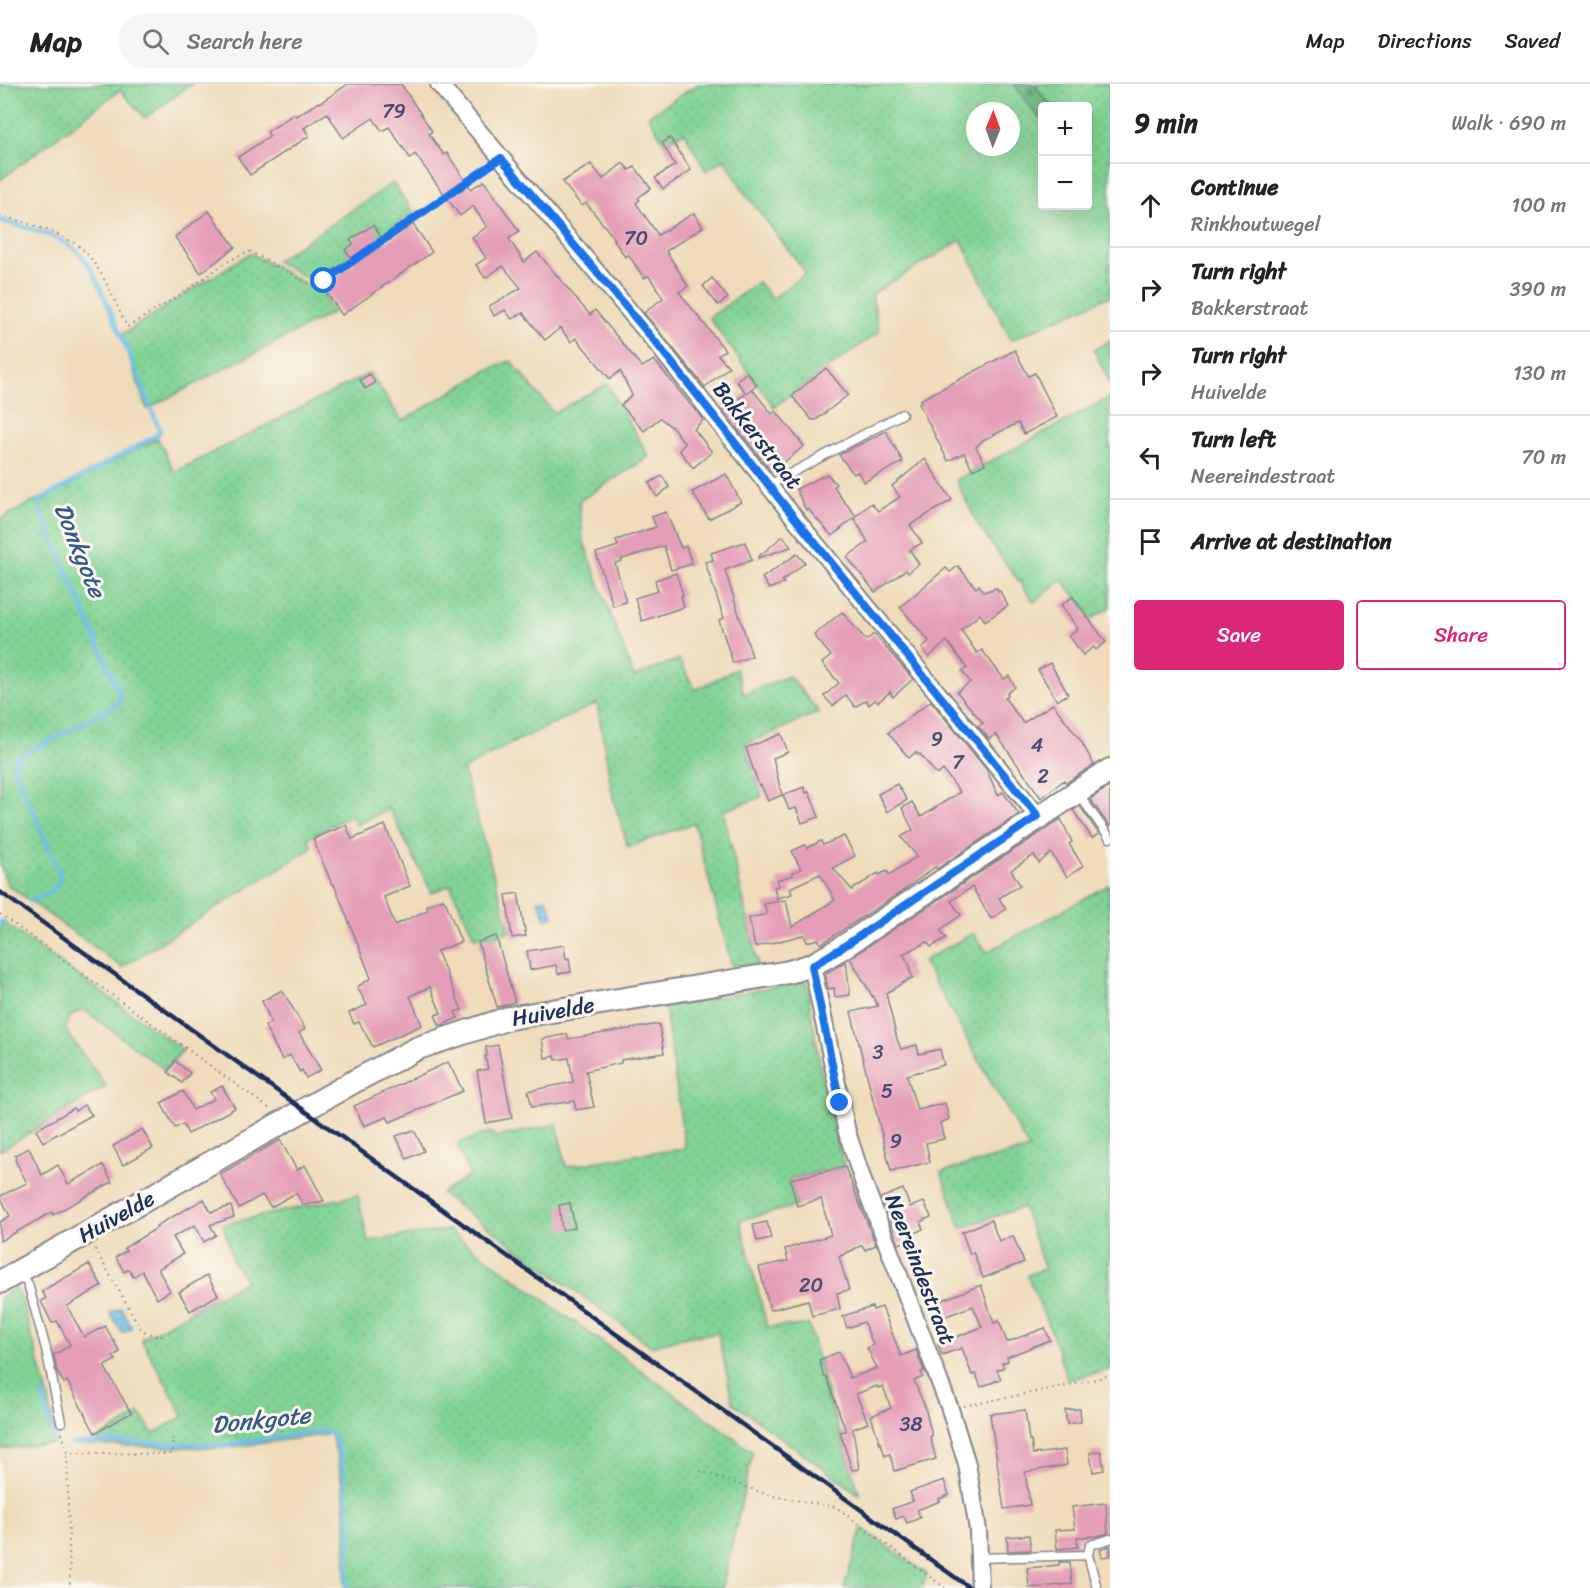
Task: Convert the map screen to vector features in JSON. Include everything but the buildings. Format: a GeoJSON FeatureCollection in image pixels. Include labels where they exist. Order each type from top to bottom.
{"type":"FeatureCollection","features":[{"type":"Feature","properties":{"kind":"street","name":"Bakkerstraat"},"geometry":{"type":"LineString","coordinates":[[439,84],[657,344],[1038,816]]}},
{"type":"Feature","properties":{"kind":"street","name":"Huivelde"},"geometry":{"type":"LineString","coordinates":[[10,1276],[385,1064],[418,1048],[509,1018],[789,972],[812,966],[1110,770]]}},
{"type":"Feature","properties":{"kind":"street","name":"Neereindestraat"},"geometry":{"type":"LineString","coordinates":[[812,966],[847,1132],[863,1181],[961,1442],[972,1485],[978,1530],[980,1588]]}},
{"type":"Feature","properties":{"kind":"lane"},"geometry":{"type":"LineString","coordinates":[[769,485],[903,414]]}},
{"type":"Feature","properties":{"kind":"lane"},"geometry":{"type":"LineString","coordinates":[[1077,792],[1110,838]]}},
{"type":"Feature","properties":{"kind":"lane"},"geometry":{"type":"LineString","coordinates":[[10,1276],[28,1284],[43,1338],[61,1422]]}},
{"type":"Feature","properties":{"kind":"lane"},"geometry":{"type":"LineString","coordinates":[[1096,1588],[1088,1555],[1090,1545],[1110,1539]]}},
{"type":"Feature","properties":{"kind":"lane"},"geometry":{"type":"LineString","coordinates":[[979,1558],[1088,1555]]}},
{"type":"Feature","properties":{"kind":"path"},"geometry":{"type":"LineString","coordinates":[[0,216],[61,237],[80,247],[94,263],[127,327],[180,295],[225,263],[249,251],[312,285],[324,281],[501,158]]}},
{"type":"Feature","properties":{"kind":"path"},"geometry":{"type":"LineString","coordinates":[[0,914],[286,1120]]}},
{"type":"Feature","properties":{"kind":"path"},"geometry":{"type":"LineString","coordinates":[[86,1233],[141,1329],[153,1336],[164,1336]]}},
{"type":"Feature","properties":{"kind":"path"},"geometry":{"type":"LineString","coordinates":[[950,1409],[1110,1375]]}},
{"type":"Feature","properties":{"kind":"path"},"geometry":{"type":"LineString","coordinates":[[61,1422],[67,1451],[70,1588]]}},
{"type":"Feature","properties":{"kind":"path"},"geometry":{"type":"LineString","coordinates":[[67,1451],[72,1453],[172,1454],[173,1440]]}},
{"type":"Feature","properties":{"kind":"path"},"geometry":{"type":"LineString","coordinates":[[700,1471],[772,1496],[836,1507],[945,1588]]}},
{"type":"Feature","properties":{"kind":"green space"},"geometry":{"type":"Polygon","coordinates":[[[0,84],[192,84],[145,118],[120,90],[0,180],[0,84]]]}},
{"type":"Feature","properties":{"kind":"green space"},"geometry":{"type":"Polygon","coordinates":[[[698,84],[1014,84],[1038,117],[1038,210],[1092,210],[1092,102],[1048,102],[1034,84],[1110,84],[1110,296],[1011,340],[961,240],[872,294],[879,332],[774,407],[709,318],[758,282],[772,299],[806,273],[745,193],[725,159],[706,171],[684,132],[665,144],[648,116],[698,84]]]}},
{"type":"Feature","properties":{"kind":"green space"},"geometry":{"type":"Polygon","coordinates":[[[1014,84],[1034,84],[1048,102],[1038,102],[1038,117],[1014,84]]]}},
{"type":"Feature","properties":{"kind":"green space"},"geometry":{"type":"Polygon","coordinates":[[[393,183],[414,213],[319,278],[313,281],[276,261],[393,183]]]}},
{"type":"Feature","properties":{"kind":"green space"},"geometry":{"type":"Polygon","coordinates":[[[250,253],[312,288],[320,285],[332,313],[147,409],[121,335],[250,253]]]}},
{"type":"Feature","properties":{"kind":"green space"},"geometry":{"type":"Polygon","coordinates":[[[1110,340],[1110,384],[1094,350],[1110,340]]]}},
{"type":"Feature","properties":{"kind":"green space"},"geometry":{"type":"Polygon","coordinates":[[[511,361],[554,413],[607,384],[649,457],[579,501],[583,540],[634,677],[679,659],[695,690],[736,669],[744,694],[789,676],[819,712],[745,745],[762,797],[723,811],[758,964],[732,967],[694,823],[628,847],[613,798],[597,703],[514,742],[463,770],[510,931],[496,936],[475,938],[450,885],[432,893],[389,809],[356,825],[352,815],[308,838],[312,848],[122,967],[8,885],[0,865],[0,519],[158,438],[174,472],[370,373],[402,421],[490,369],[511,361]]]}},
{"type":"Feature","properties":{"kind":"green space"},"geometry":{"type":"Polygon","coordinates":[[[1110,397],[1110,607],[1092,619],[1063,580],[1034,602],[979,527],[956,480],[1110,397]]]}},
{"type":"Feature","properties":{"kind":"green space"},"geometry":{"type":"Polygon","coordinates":[[[1109,885],[1110,1370],[1067,1380],[1054,1339],[1027,1275],[1045,1269],[1023,1207],[961,1228],[941,1172],[1029,1149],[923,961],[973,933],[987,952],[1109,885]]]}},
{"type":"Feature","properties":{"kind":"green space"},"geometry":{"type":"Polygon","coordinates":[[[0,920],[183,1050],[165,1070],[84,1010],[75,1013],[68,1020],[66,1031],[106,1086],[0,1151],[0,920]]]}},
{"type":"Feature","properties":{"kind":"green space"},"geometry":{"type":"Polygon","coordinates":[[[806,981],[826,1100],[844,1166],[790,1179],[797,1206],[740,1220],[767,1327],[809,1325],[829,1400],[860,1495],[733,1403],[718,1333],[690,1336],[651,1346],[441,1193],[470,1176],[457,1144],[490,1132],[497,1137],[557,1124],[566,1167],[685,1149],[665,1007],[806,981]]]}},
{"type":"Feature","properties":{"kind":"green space"},"geometry":{"type":"Polygon","coordinates":[[[358,1195],[368,1241],[448,1230],[753,1452],[722,1588],[344,1588],[345,1511],[340,1473],[331,1434],[224,1448],[88,1445],[140,1413],[153,1434],[184,1416],[141,1339],[246,1281],[233,1262],[223,1224],[358,1195]]]}},
{"type":"Feature","properties":{"kind":"green space"},"geometry":{"type":"Polygon","coordinates":[[[15,1288],[21,1298],[49,1399],[56,1443],[0,1449],[0,1297],[15,1288]]]}},
{"type":"Feature","properties":{"kind":"green space"},"geometry":{"type":"Polygon","coordinates":[[[862,1528],[927,1574],[922,1588],[844,1588],[862,1528]]]}},
{"type":"Feature","properties":{"kind":"water"},"geometry":{"type":"Polygon","coordinates":[[[546,898],[554,916],[547,920],[538,901],[546,898]]]}},
{"type":"Feature","properties":{"kind":"water"},"geometry":{"type":"Polygon","coordinates":[[[121,1308],[132,1328],[122,1333],[110,1313],[121,1308]]]}},
{"type":"Feature","properties":{"kind":"waterway","name":"Donkgote"},"geometry":{"type":"LineString","coordinates":[[0,220],[63,241],[85,259],[114,319],[160,431],[157,435],[39,501],[39,507],[121,697],[118,704],[14,760],[14,768],[60,874],[53,889],[29,901]]}},
{"type":"Feature","properties":{"kind":"waterway","name":"Donkgote"},"geometry":{"type":"LineString","coordinates":[[0,925],[4,922]]}},
{"type":"Feature","properties":{"kind":"waterway","name":"Donkgote"},"geometry":{"type":"LineString","coordinates":[[43,1394],[54,1441]]}},
{"type":"Feature","properties":{"kind":"waterway","name":"Donkgote"},"geometry":{"type":"LineString","coordinates":[[72,1444],[108,1442],[224,1445],[324,1431],[335,1436],[345,1478],[351,1533],[346,1588]]}},
{"type":"Feature","properties":{"kind":"railway"},"geometry":{"type":"LineString","coordinates":[[0,892],[970,1588]]}},
{"type":"Feature","properties":{"kind":"route"},"geometry":{"type":"LineString","coordinates":[[324,281],[501,158],[657,344],[785,506],[1038,816],[812,966],[840,1103]]}}]}
